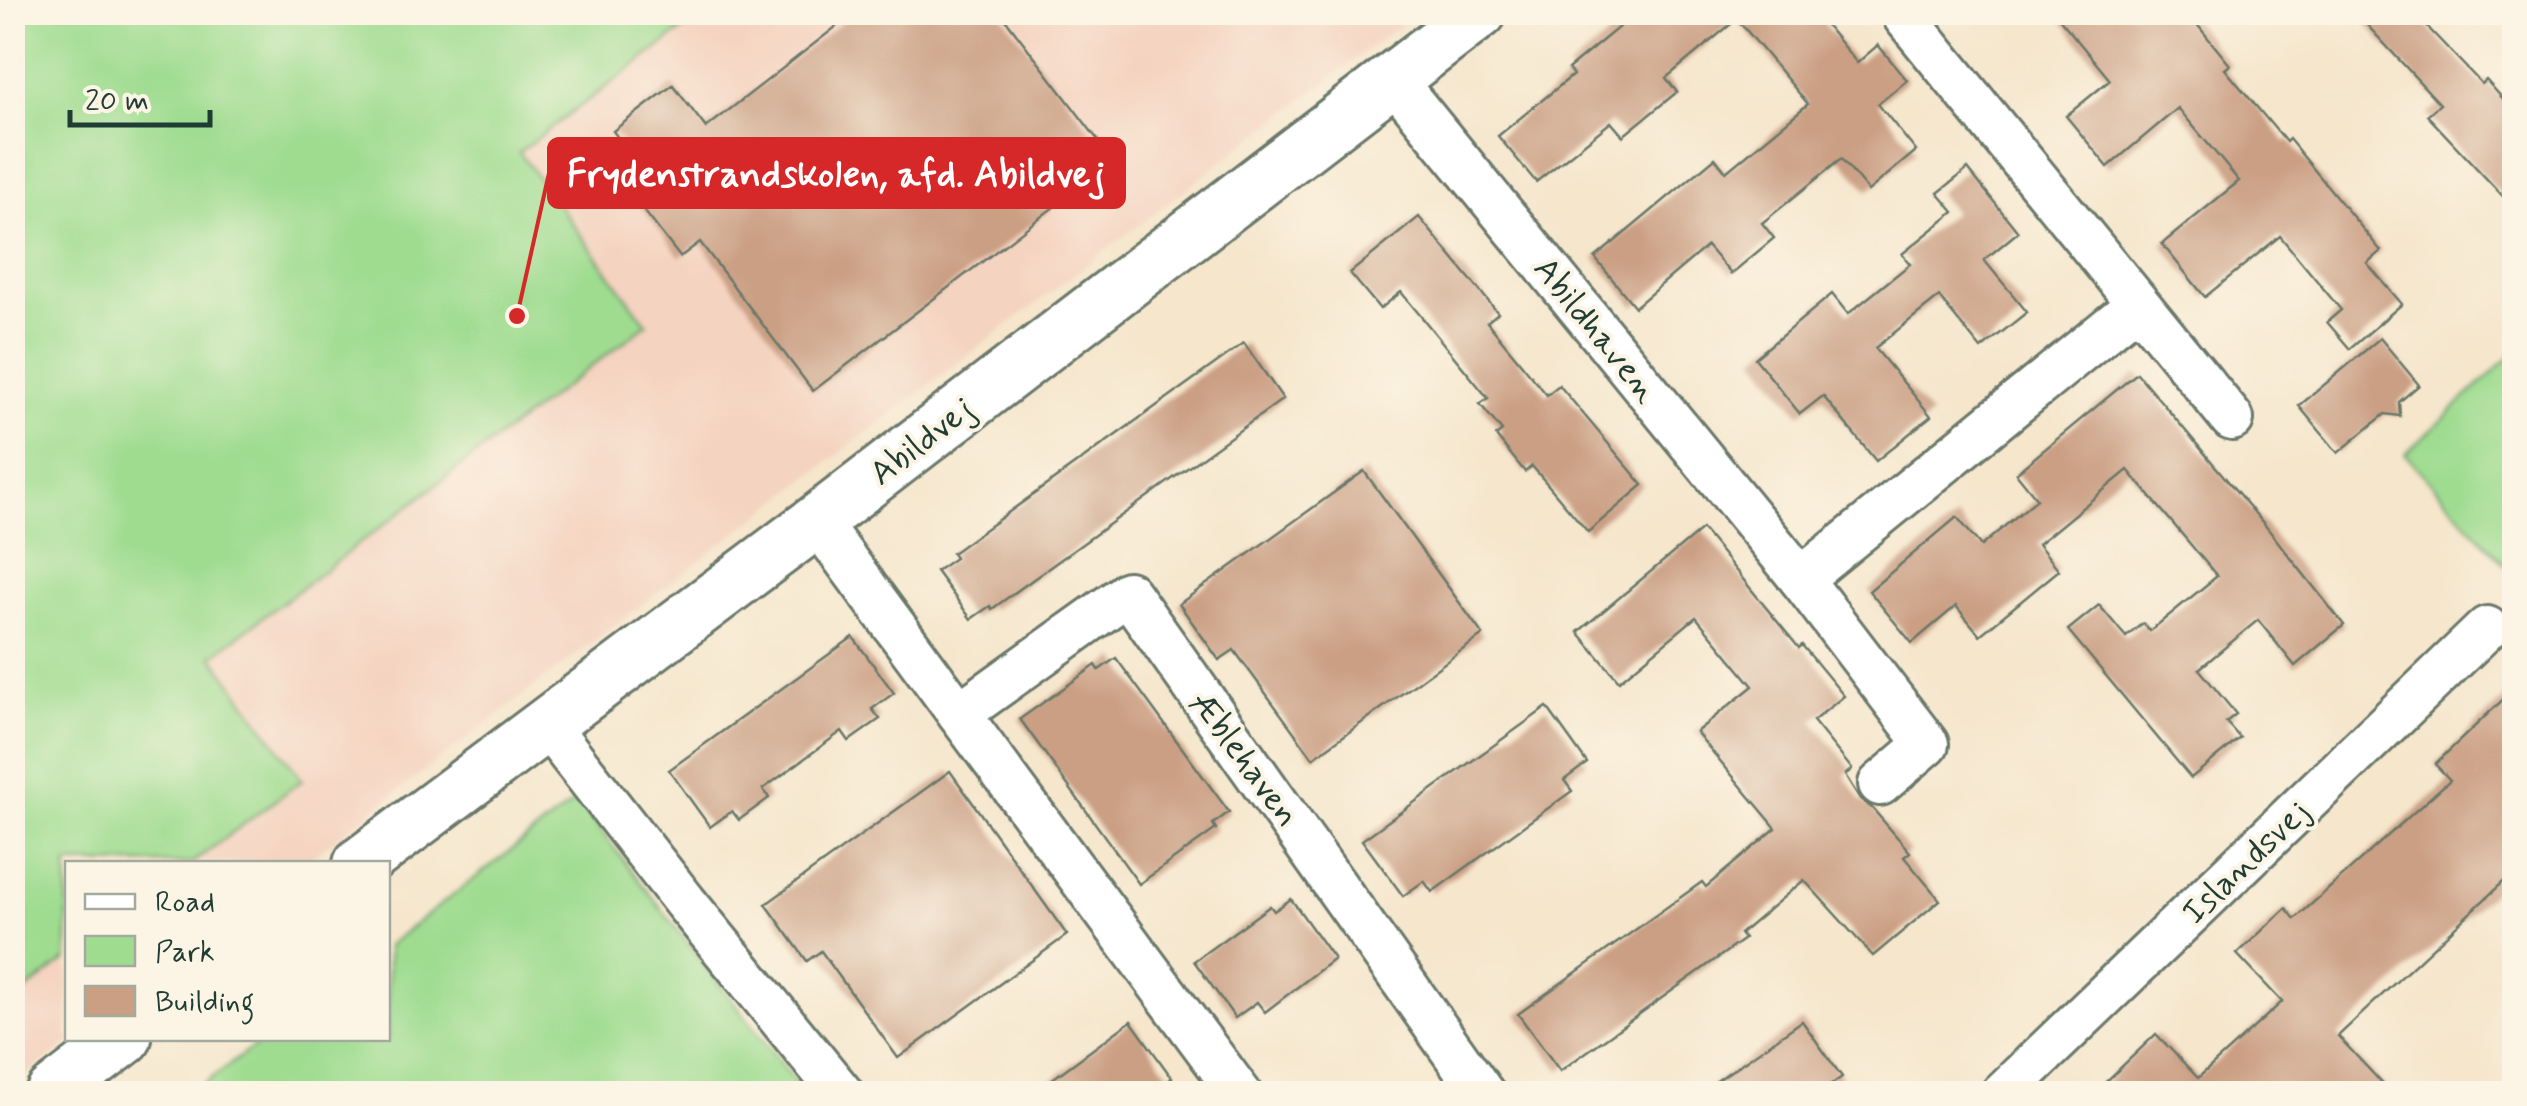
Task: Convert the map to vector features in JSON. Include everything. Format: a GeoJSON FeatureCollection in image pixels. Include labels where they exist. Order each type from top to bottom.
{"type":"FeatureCollection","features":[{"type":"Feature","properties":{"kind":"street","name":"Abildvej"},"geometry":{"type":"LineString","coordinates":[[364,861],[816,521],[1480,12]]}},
{"type":"Feature","properties":{"kind":"street"},"geometry":{"type":"LineString","coordinates":[[1910,12],[1904,16],[2232,419]]}},
{"type":"Feature","properties":{"kind":"street","name":"Abildhaven"},"geometry":{"type":"LineString","coordinates":[[1392,78],[1801,579],[1928,744],[1880,784]]}},
{"type":"Feature","properties":{"kind":"street"},"geometry":{"type":"LineString","coordinates":[[1801,579],[2137,305]]}},
{"type":"Feature","properties":{"kind":"street"},"geometry":{"type":"LineString","coordinates":[[816,521],[1240,1094]]}},
{"type":"Feature","properties":{"kind":"street","name":"Æblehaven"},"geometry":{"type":"LineString","coordinates":[[959,714],[1128,593],[1483,1094]]}},
{"type":"Feature","properties":{"kind":"street","name":"Islandsvej"},"geometry":{"type":"LineString","coordinates":[[2002,1094],[2488,628]]}},
{"type":"Feature","properties":{"kind":"street"},"geometry":{"type":"LineString","coordinates":[[546,724],[842,1094]]}},
{"type":"Feature","properties":{"kind":"street"},"geometry":{"type":"LineString","coordinates":[[52,1094],[122,1041]]}},
{"type":"Feature","properties":{"kind":"shaded area"},"geometry":{"type":"Polygon","coordinates":[[[13,13],[1416,13],[307,861],[65,861],[65,1041],[71,1041],[13,1085],[13,13]]]}},
{"type":"Feature","properties":{"kind":"green space"},"geometry":{"type":"Polygon","coordinates":[[[13,12],[705,13],[519,152],[647,324],[212,656],[302,780],[195,861],[65,861],[65,961],[13,1001],[13,12]]]}},
{"type":"Feature","properties":{"kind":"green space"},"geometry":{"type":"Polygon","coordinates":[[[2514,353],[2514,575],[2405,454],[2514,353]]]}},
{"type":"Feature","properties":{"kind":"green space"},"geometry":{"type":"Polygon","coordinates":[[[577,800],[804,1093],[192,1093],[261,1041],[390,1041],[390,943],[577,800]]]}},
{"type":"Feature","properties":{"kind":"building"},"geometry":{"type":"Polygon","coordinates":[[[855,12],[1000,12],[1114,161],[813,391],[700,242],[680,257],[638,203],[656,189],[613,131],[673,85],[706,128],[855,12]]]}},
{"type":"Feature","properties":{"kind":"building"},"geometry":{"type":"Polygon","coordinates":[[[1637,12],[1815,12],[1857,63],[1878,45],[1907,80],[1878,104],[1916,151],[1868,191],[1841,159],[1762,223],[1774,238],[1731,274],[1707,246],[1635,307],[1595,258],[1715,158],[1726,172],[1808,104],[1737,19],[1666,78],[1677,92],[1623,136],[1611,122],[1536,182],[1498,136],[1573,75],[1568,69],[1637,12]]]}},
{"type":"Feature","properties":{"kind":"building"},"geometry":{"type":"Polygon","coordinates":[[[2054,12],[2187,12],[2230,65],[2225,69],[2286,142],[2289,139],[2381,251],[2367,263],[2402,304],[2350,349],[2327,322],[2341,310],[2280,236],[2205,297],[2162,244],[2239,181],[2178,108],[2108,167],[2066,116],[2110,80],[2054,12]]]}},
{"type":"Feature","properties":{"kind":"building"},"geometry":{"type":"Polygon","coordinates":[[[2355,12],[2413,12],[2482,84],[2486,80],[2514,111],[2514,208],[2427,115],[2440,104],[2355,12]]]}},
{"type":"Feature","properties":{"kind":"building"},"geometry":{"type":"Polygon","coordinates":[[[1968,169],[2018,232],[1984,260],[2027,312],[1981,349],[1939,297],[1875,348],[1931,416],[1876,461],[1823,396],[1800,414],[1755,358],[1832,294],[1848,314],[1910,264],[1902,254],[1954,212],[1938,193],[1968,169]]]}},
{"type":"Feature","properties":{"kind":"building"},"geometry":{"type":"Polygon","coordinates":[[[1419,217],[1498,313],[1487,322],[1547,395],[1559,385],[1643,485],[1588,532],[1532,466],[1525,472],[1496,436],[1502,431],[1480,404],[1488,398],[1401,292],[1380,309],[1350,273],[1419,217]]]}},
{"type":"Feature","properties":{"kind":"building"},"geometry":{"type":"Polygon","coordinates":[[[2380,338],[2419,385],[2399,402],[2400,416],[2385,414],[2338,453],[2299,406],[2380,338]]]}},
{"type":"Feature","properties":{"kind":"building"},"geometry":{"type":"Polygon","coordinates":[[[1244,343],[1283,399],[992,609],[990,606],[971,619],[936,571],[955,558],[952,553],[1244,343]]]}},
{"type":"Feature","properties":{"kind":"building"},"geometry":{"type":"Polygon","coordinates":[[[2137,373],[2344,625],[2295,666],[2258,620],[2199,669],[2236,714],[2226,722],[2240,738],[2191,778],[2068,630],[2099,605],[2126,637],[2143,623],[2150,631],[2217,576],[2128,470],[2038,544],[2059,570],[1980,635],[1956,606],[1912,643],[1869,591],[1957,517],[1981,546],[2037,499],[2016,473],[2137,373]]]}},
{"type":"Feature","properties":{"kind":"building"},"geometry":{"type":"Polygon","coordinates":[[[1364,471],[1483,635],[1313,758],[1234,650],[1219,660],[1179,604],[1364,471]]]}},
{"type":"Feature","properties":{"kind":"building"},"geometry":{"type":"Polygon","coordinates":[[[1702,529],[1799,648],[1802,645],[1844,696],[1813,721],[1852,769],[1845,775],[1860,799],[1910,852],[1904,857],[1940,900],[1873,956],[1804,880],[1740,934],[1744,939],[1560,1071],[1518,1014],[1702,882],[1706,887],[1776,828],[1696,732],[1753,686],[1696,617],[1619,681],[1578,632],[1702,529]]]}},
{"type":"Feature","properties":{"kind":"building"},"geometry":{"type":"Polygon","coordinates":[[[853,637],[894,693],[872,709],[880,719],[849,741],[842,731],[763,789],[769,798],[739,820],[732,811],[710,827],[669,770],[853,637]]]}},
{"type":"Feature","properties":{"kind":"building"},"geometry":{"type":"Polygon","coordinates":[[[1116,658],[1229,812],[1213,824],[1216,829],[1139,884],[1020,719],[1096,665],[1099,670],[1116,658]]]}},
{"type":"Feature","properties":{"kind":"building"},"geometry":{"type":"Polygon","coordinates":[[[2514,689],[2514,872],[2338,1036],[2392,1094],[2093,1094],[2156,1034],[2198,1078],[2282,1002],[2237,954],[2286,908],[2295,919],[2450,780],[2435,764],[2514,689]]]}},
{"type":"Feature","properties":{"kind":"building"},"geometry":{"type":"Polygon","coordinates":[[[1547,707],[1587,763],[1564,780],[1572,791],[1432,892],[1424,881],[1403,896],[1362,840],[1547,707]]]}},
{"type":"Feature","properties":{"kind":"building"},"geometry":{"type":"Polygon","coordinates":[[[950,771],[1067,935],[898,1058],[821,951],[807,961],[766,904],[950,771]]]}},
{"type":"Feature","properties":{"kind":"building"},"geometry":{"type":"Polygon","coordinates":[[[1291,899],[1334,959],[1265,1012],[1257,1002],[1235,1018],[1194,961],[1270,906],[1274,911],[1291,899]]]}},
{"type":"Feature","properties":{"kind":"building"},"geometry":{"type":"Polygon","coordinates":[[[1131,1021],[1172,1078],[1151,1094],[1032,1094],[1131,1021]]]}},
{"type":"Feature","properties":{"kind":"building"},"geometry":{"type":"Polygon","coordinates":[[[1802,1021],[1842,1077],[1818,1094],[1698,1094],[1802,1021]]]}},
{"type":"Feature","properties":{"kind":"place","name":"Frydenstrandskolen, afd. Abildvej"},"geometry":{"type":"Point","coordinates":[517,316]}}]}
